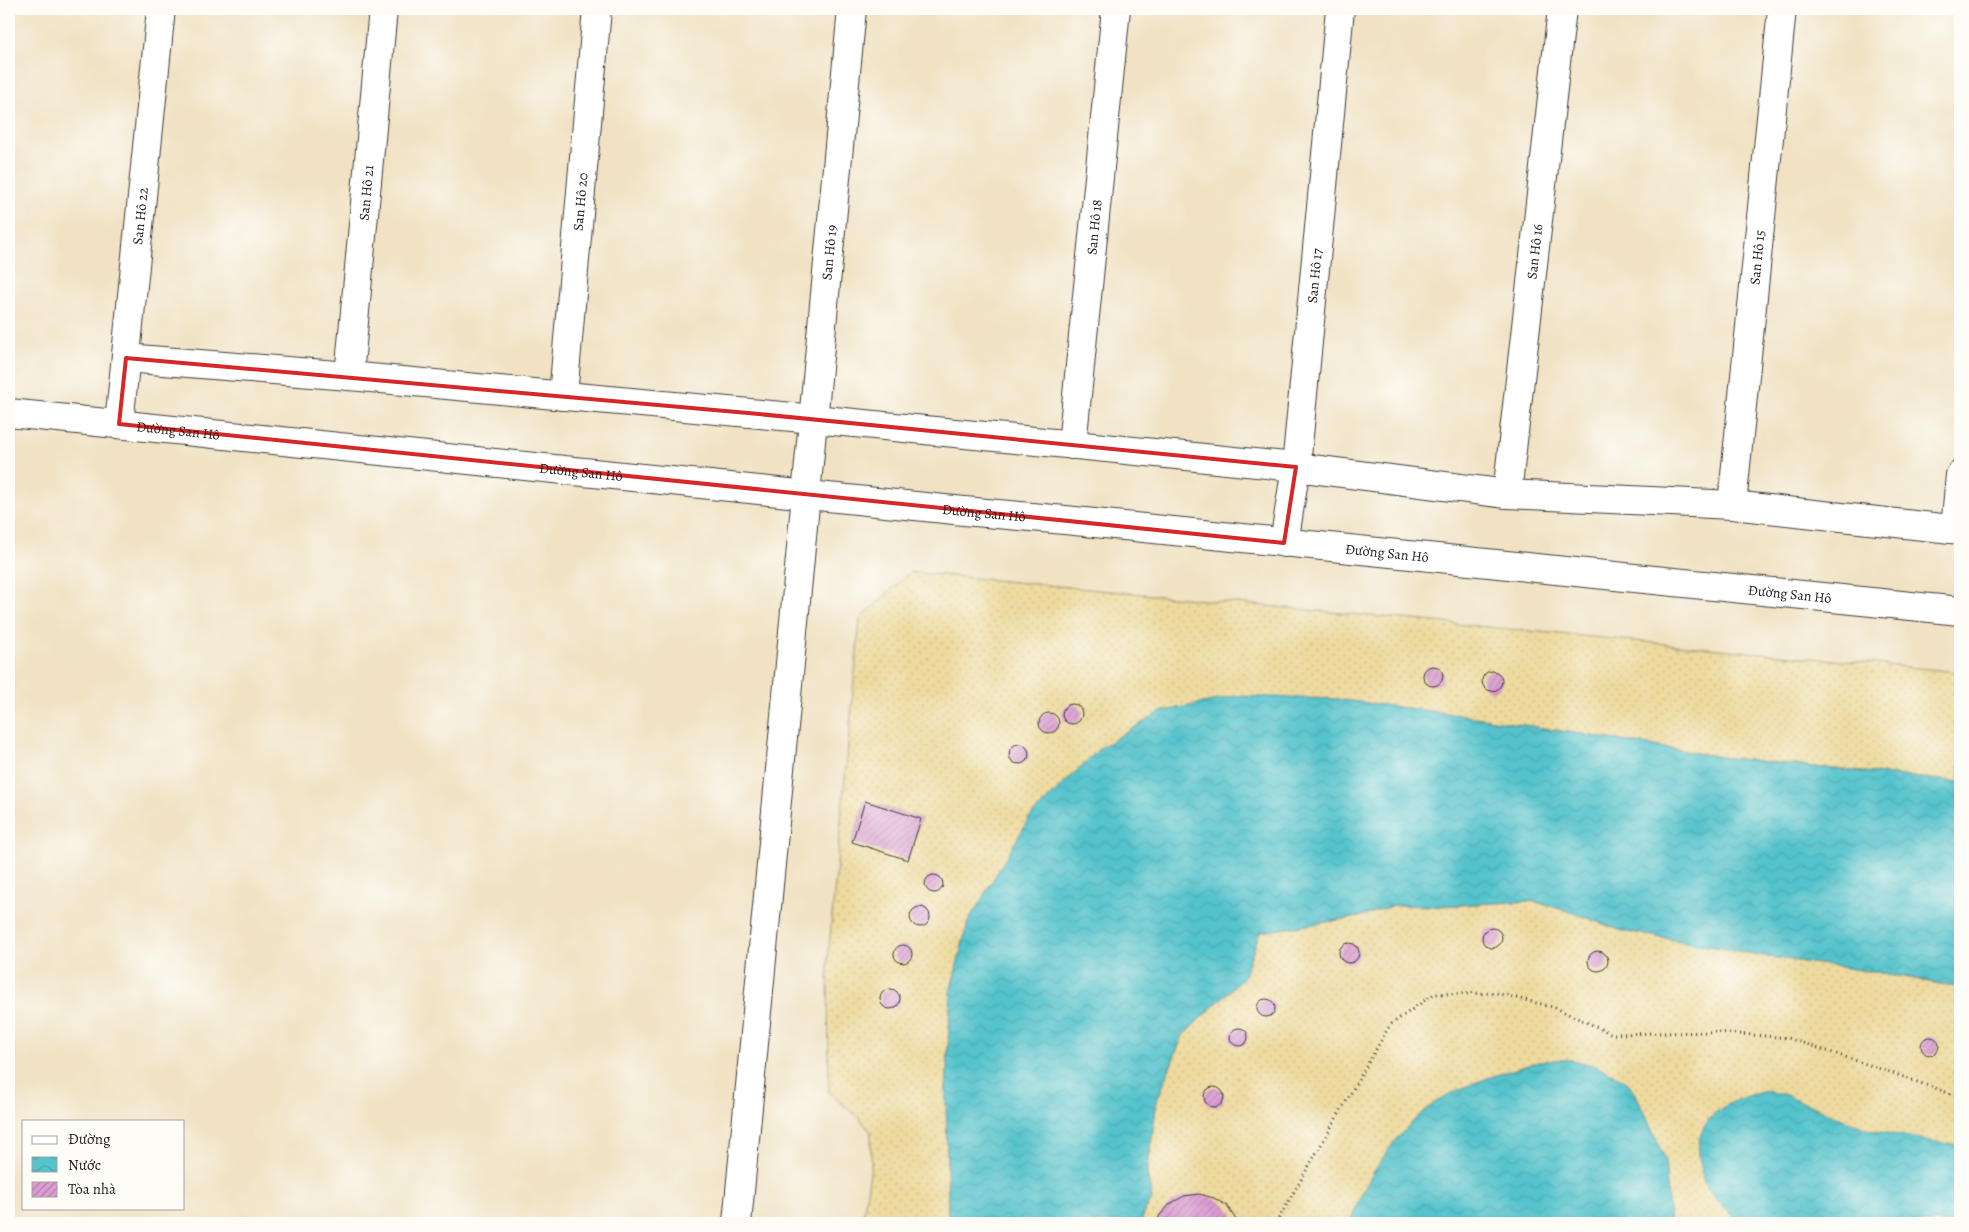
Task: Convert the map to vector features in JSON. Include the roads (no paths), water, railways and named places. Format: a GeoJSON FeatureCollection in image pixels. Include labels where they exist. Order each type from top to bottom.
{"type":"FeatureCollection","features":[{"type":"Feature","properties":{"kind":"street","name":"San Hô 22"},"geometry":{"type":"LineString","coordinates":[[119,424],[162,9]]}},
{"type":"Feature","properties":{"kind":"street","name":"San Hô 21"},"geometry":{"type":"LineString","coordinates":[[349,376],[383,9]]}},
{"type":"Feature","properties":{"kind":"street","name":"San Hô 20"},"geometry":{"type":"LineString","coordinates":[[563,396],[597,9]]}},
{"type":"Feature","properties":{"kind":"street","name":"San Hô 19"},"geometry":{"type":"LineString","coordinates":[[737,1223],[852,9]]}},
{"type":"Feature","properties":{"kind":"street","name":"San Hô 18"},"geometry":{"type":"LineString","coordinates":[[1072,445],[1116,9]]}},
{"type":"Feature","properties":{"kind":"street","name":"San Hô 17"},"geometry":{"type":"LineString","coordinates":[[1284,543],[1296,467],[1340,9]]}},
{"type":"Feature","properties":{"kind":"street","name":"San Hô 16"},"geometry":{"type":"LineString","coordinates":[[1507,494],[1562,9]]}},
{"type":"Feature","properties":{"kind":"street","name":"San Hô 15"},"geometry":{"type":"LineString","coordinates":[[1732,505],[1782,9]]}},
{"type":"Feature","properties":{"kind":"street"},"geometry":{"type":"LineString","coordinates":[[126,358],[349,376],[814,419],[1296,467],[1507,494],[1732,505],[1957,529],[1960,475]]}},
{"type":"Feature","properties":{"kind":"street","name":"Đường San Hô"},"geometry":{"type":"LineString","coordinates":[[9,413],[1960,611]]}},
{"type":"Feature","properties":{"kind":"water"},"geometry":{"type":"Polygon","coordinates":[[[1236,696],[1336,699],[1462,715],[1728,758],[1960,782],[1960,988],[1902,976],[1769,957],[1619,930],[1571,912],[1532,901],[1438,906],[1394,905],[1359,917],[1260,932],[1243,978],[1183,1035],[1157,1100],[1147,1174],[1152,1199],[1142,1216],[1143,1223],[948,1223],[946,1091],[951,989],[968,922],[1030,817],[1100,748],[1160,712],[1236,696]]]}},
{"type":"Feature","properties":{"kind":"water"},"geometry":{"type":"Polygon","coordinates":[[[1545,1060],[1572,1060],[1596,1066],[1624,1080],[1635,1092],[1665,1159],[1670,1223],[1350,1223],[1365,1187],[1376,1168],[1388,1150],[1416,1118],[1448,1095],[1472,1084],[1545,1060]]]}},
{"type":"Feature","properties":{"kind":"water"},"geometry":{"type":"Polygon","coordinates":[[[1767,1091],[1786,1095],[1869,1130],[1960,1146],[1960,1223],[1742,1223],[1717,1200],[1705,1184],[1700,1162],[1699,1146],[1701,1133],[1707,1121],[1727,1105],[1753,1094],[1767,1091]]]}}]}
